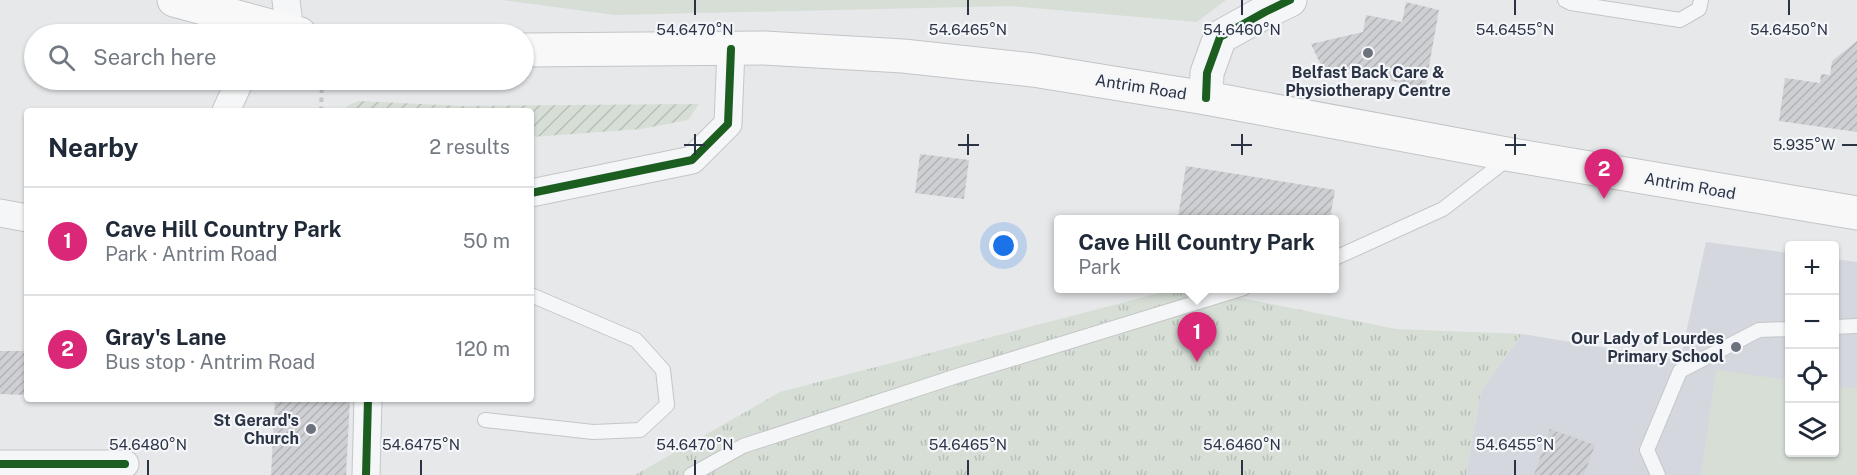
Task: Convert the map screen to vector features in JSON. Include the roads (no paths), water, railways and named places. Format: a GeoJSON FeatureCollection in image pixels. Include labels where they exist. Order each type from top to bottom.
{"type":"FeatureCollection","features":[{"type":"Feature","properties":{"kind":"main road"},"geometry":{"type":"LineString","coordinates":[[174,0],[243,24]]}},
{"type":"Feature","properties":{"kind":"main road","name":"Antrim Road"},"geometry":{"type":"LineString","coordinates":[[534,50],[764,48],[891,56],[1033,70],[1206,98],[1512,155],[1857,213]]}},
{"type":"Feature","properties":{"kind":"street"},"geometry":{"type":"LineString","coordinates":[[286,0],[293,24]]}},
{"type":"Feature","properties":{"kind":"street"},"geometry":{"type":"LineString","coordinates":[[1206,98],[1207,73],[1220,37],[1290,0]]}},
{"type":"Feature","properties":{"kind":"street"},"geometry":{"type":"LineString","coordinates":[[534,192],[692,160],[728,124],[731,49]]}},
{"type":"Feature","properties":{"kind":"street"},"geometry":{"type":"LineString","coordinates":[[227,108],[235,90]]}},
{"type":"Feature","properties":{"kind":"street"},"geometry":{"type":"LineString","coordinates":[[0,213],[24,217]]}},
{"type":"Feature","properties":{"kind":"street"},"geometry":{"type":"LineString","coordinates":[[366,475],[368,402]]}},
{"type":"Feature","properties":{"kind":"street"},"geometry":{"type":"LineString","coordinates":[[0,464],[125,464]]}},
{"type":"Feature","properties":{"kind":"lane"},"geometry":{"type":"LineString","coordinates":[[1565,0],[1571,3],[1680,20],[1699,9],[1701,0]]}},
{"type":"Feature","properties":{"kind":"lane"},"geometry":{"type":"LineString","coordinates":[[1339,256],[1443,209],[1512,155]]}},
{"type":"Feature","properties":{"kind":"lane"},"geometry":{"type":"LineString","coordinates":[[691,475],[743,446],[960,375],[1228,293]]}},
{"type":"Feature","properties":{"kind":"lane"},"geometry":{"type":"LineString","coordinates":[[485,420],[593,432],[640,430],[667,405],[663,370],[636,340],[534,296]]}},
{"type":"Feature","properties":{"kind":"lane"},"geometry":{"type":"LineString","coordinates":[[1839,327],[1857,326]]}},
{"type":"Feature","properties":{"kind":"lane"},"geometry":{"type":"LineString","coordinates":[[1658,475],[1647,450],[1680,371],[1759,330],[1785,329]]}},
{"type":"Feature","properties":{"kind":"place","name":"Belfast Back Care & Physiotherapy Centre"},"geometry":{"type":"Point","coordinates":[1368,53]}},
{"type":"Feature","properties":{"kind":"place","name":"Gray's Lane"},"geometry":{"type":"Point","coordinates":[1604,199]}},
{"type":"Feature","properties":{"kind":"place","name":"Our Lady of Lourdes Primary School"},"geometry":{"type":"Point","coordinates":[1736,347]}},
{"type":"Feature","properties":{"kind":"place","name":"Cave Hill Country Park"},"geometry":{"type":"Point","coordinates":[1197,362]}},
{"type":"Feature","properties":{"kind":"place","name":"St Gerard's Church"},"geometry":{"type":"Point","coordinates":[311,429]}}]}
